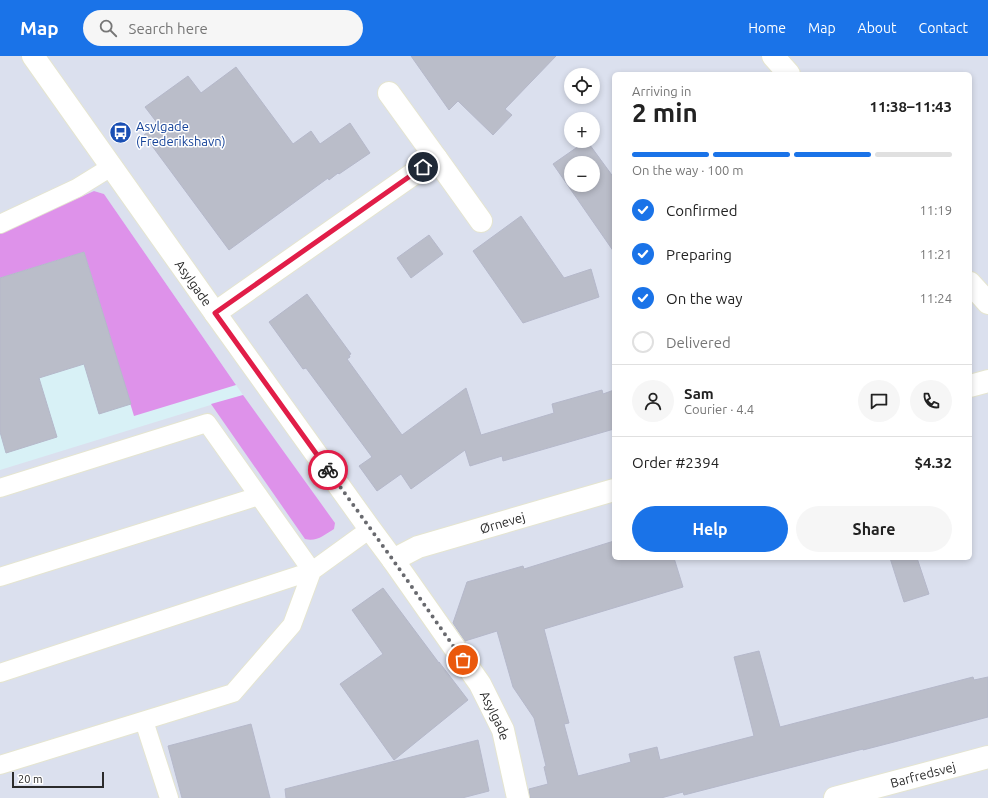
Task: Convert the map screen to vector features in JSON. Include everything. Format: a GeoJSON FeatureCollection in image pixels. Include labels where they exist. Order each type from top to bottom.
{"type":"FeatureCollection","features":[{"type":"Feature","properties":{"kind":"street","name":"Asylgade"},"geometry":{"type":"LineString","coordinates":[[33,56],[480,684],[503,730],[518,798]]}},
{"type":"Feature","properties":{"kind":"street"},"geometry":{"type":"LineString","coordinates":[[773,56],[787,72]]}},
{"type":"Feature","properties":{"kind":"street"},"geometry":{"type":"LineString","coordinates":[[389,93],[481,222]]}},
{"type":"Feature","properties":{"kind":"street"},"geometry":{"type":"LineString","coordinates":[[215,313],[436,158]]}},
{"type":"Feature","properties":{"kind":"street"},"geometry":{"type":"LineString","coordinates":[[972,285],[988,303]]}},
{"type":"Feature","properties":{"kind":"street"},"geometry":{"type":"LineString","coordinates":[[972,385],[988,380]]}},
{"type":"Feature","properties":{"kind":"street","name":"Ørnevej"},"geometry":{"type":"LineString","coordinates":[[393,560],[418,547],[612,491]]}},
{"type":"Feature","properties":{"kind":"street","name":"Barfredsvej"},"geometry":{"type":"LineString","coordinates":[[835,798],[988,757]]}},
{"type":"Feature","properties":{"kind":"lane"},"geometry":{"type":"LineString","coordinates":[[0,224],[77,188],[111,166]]}},
{"type":"Feature","properties":{"kind":"lane"},"geometry":{"type":"LineString","coordinates":[[0,488],[207,423],[312,571]]}},
{"type":"Feature","properties":{"kind":"lane"},"geometry":{"type":"LineString","coordinates":[[0,577],[259,496]]}},
{"type":"Feature","properties":{"kind":"lane"},"geometry":{"type":"LineString","coordinates":[[0,673],[312,571],[370,529]]}},
{"type":"Feature","properties":{"kind":"lane"},"geometry":{"type":"LineString","coordinates":[[0,765],[233,693],[292,625],[312,571]]}},
{"type":"Feature","properties":{"kind":"lane"},"geometry":{"type":"LineString","coordinates":[[144,721],[169,798]]}},
{"type":"Feature","properties":{"kind":"shaded area"},"geometry":{"type":"Polygon","coordinates":[[[94,191],[104,194],[243,395],[0,470],[0,233],[94,191]]]}},
{"type":"Feature","properties":{"kind":"shaded area"},"geometry":{"type":"Polygon","coordinates":[[[94,191],[104,194],[236,385],[134,416],[84,252],[0,278],[0,233],[94,191]]]}},
{"type":"Feature","properties":{"kind":"shaded area"},"geometry":{"type":"Polygon","coordinates":[[[243,395],[335,523],[334,529],[324,536],[313,540],[305,539],[211,404],[243,395]]]}},
{"type":"Feature","properties":{"kind":"building"},"geometry":{"type":"Polygon","coordinates":[[[411,56],[556,56],[505,109],[512,115],[493,135],[458,101],[449,110],[411,56]]]}},
{"type":"Feature","properties":{"kind":"building"},"geometry":{"type":"Polygon","coordinates":[[[236,67],[293,144],[311,131],[320,144],[350,123],[370,153],[329,180],[328,178],[229,250],[144,135],[158,124],[145,107],[188,76],[201,93],[236,67]]]}},
{"type":"Feature","properties":{"kind":"building"},"geometry":{"type":"Polygon","coordinates":[[[576,148],[592,148],[598,156],[564,156],[576,148]]]}},
{"type":"Feature","properties":{"kind":"building"},"geometry":{"type":"Polygon","coordinates":[[[564,156],[564,180],[553,164],[564,156]]]}},
{"type":"Feature","properties":{"kind":"building"},"geometry":{"type":"Polygon","coordinates":[[[600,159],[612,175],[612,249],[572,192],[600,192],[600,159]]]}},
{"type":"Feature","properties":{"kind":"building"},"geometry":{"type":"Polygon","coordinates":[[[521,216],[564,278],[591,269],[599,297],[523,323],[473,251],[521,216]]]}},
{"type":"Feature","properties":{"kind":"building"},"geometry":{"type":"Polygon","coordinates":[[[429,235],[443,254],[411,278],[397,258],[429,235]]]}},
{"type":"Feature","properties":{"kind":"building"},"geometry":{"type":"Polygon","coordinates":[[[84,252],[131,404],[99,414],[84,364],[39,378],[57,437],[6,453],[0,432],[0,278],[84,252]]]}},
{"type":"Feature","properties":{"kind":"building"},"geometry":{"type":"Polygon","coordinates":[[[307,294],[351,354],[347,359],[402,435],[466,388],[481,435],[554,413],[552,404],[602,390],[603,394],[612,391],[612,430],[503,461],[502,456],[470,466],[465,450],[411,489],[401,474],[377,491],[359,466],[372,457],[306,368],[303,369],[269,322],[307,294]]]}},
{"type":"Feature","properties":{"kind":"building"},"geometry":{"type":"Polygon","coordinates":[[[612,542],[612,560],[675,560],[683,587],[544,629],[569,723],[564,724],[578,776],[631,762],[629,754],[657,747],[660,760],[754,736],[734,657],[759,651],[780,727],[973,677],[974,680],[988,677],[988,717],[684,795],[683,792],[661,798],[530,798],[529,789],[548,784],[544,767],[546,766],[534,718],[513,687],[497,631],[465,641],[453,623],[467,582],[523,566],[524,569],[612,542]]]}},
{"type":"Feature","properties":{"kind":"building"},"geometry":{"type":"Polygon","coordinates":[[[891,560],[918,560],[929,594],[904,602],[891,560]]]}},
{"type":"Feature","properties":{"kind":"building"},"geometry":{"type":"Polygon","coordinates":[[[383,588],[468,700],[394,760],[340,684],[383,654],[352,610],[383,588]]]}},
{"type":"Feature","properties":{"kind":"building"},"geometry":{"type":"Polygon","coordinates":[[[251,724],[270,798],[182,798],[168,746],[251,724]]]}},
{"type":"Feature","properties":{"kind":"building"},"geometry":{"type":"Polygon","coordinates":[[[478,740],[489,791],[462,798],[286,798],[285,789],[478,740]]]}},
{"type":"Feature","properties":{"kind":"way so far"},"geometry":{"type":"LineString","coordinates":[[328,470],[463,660]]}},
{"type":"Feature","properties":{"kind":"place","name":"Asylgade (Frederikshavn)"},"geometry":{"type":"Point","coordinates":[120,133]}},
{"type":"Feature","properties":{"kind":"route"},"geometry":{"type":"LineString","coordinates":[[328,470],[215,313],[423,167]]}}]}
